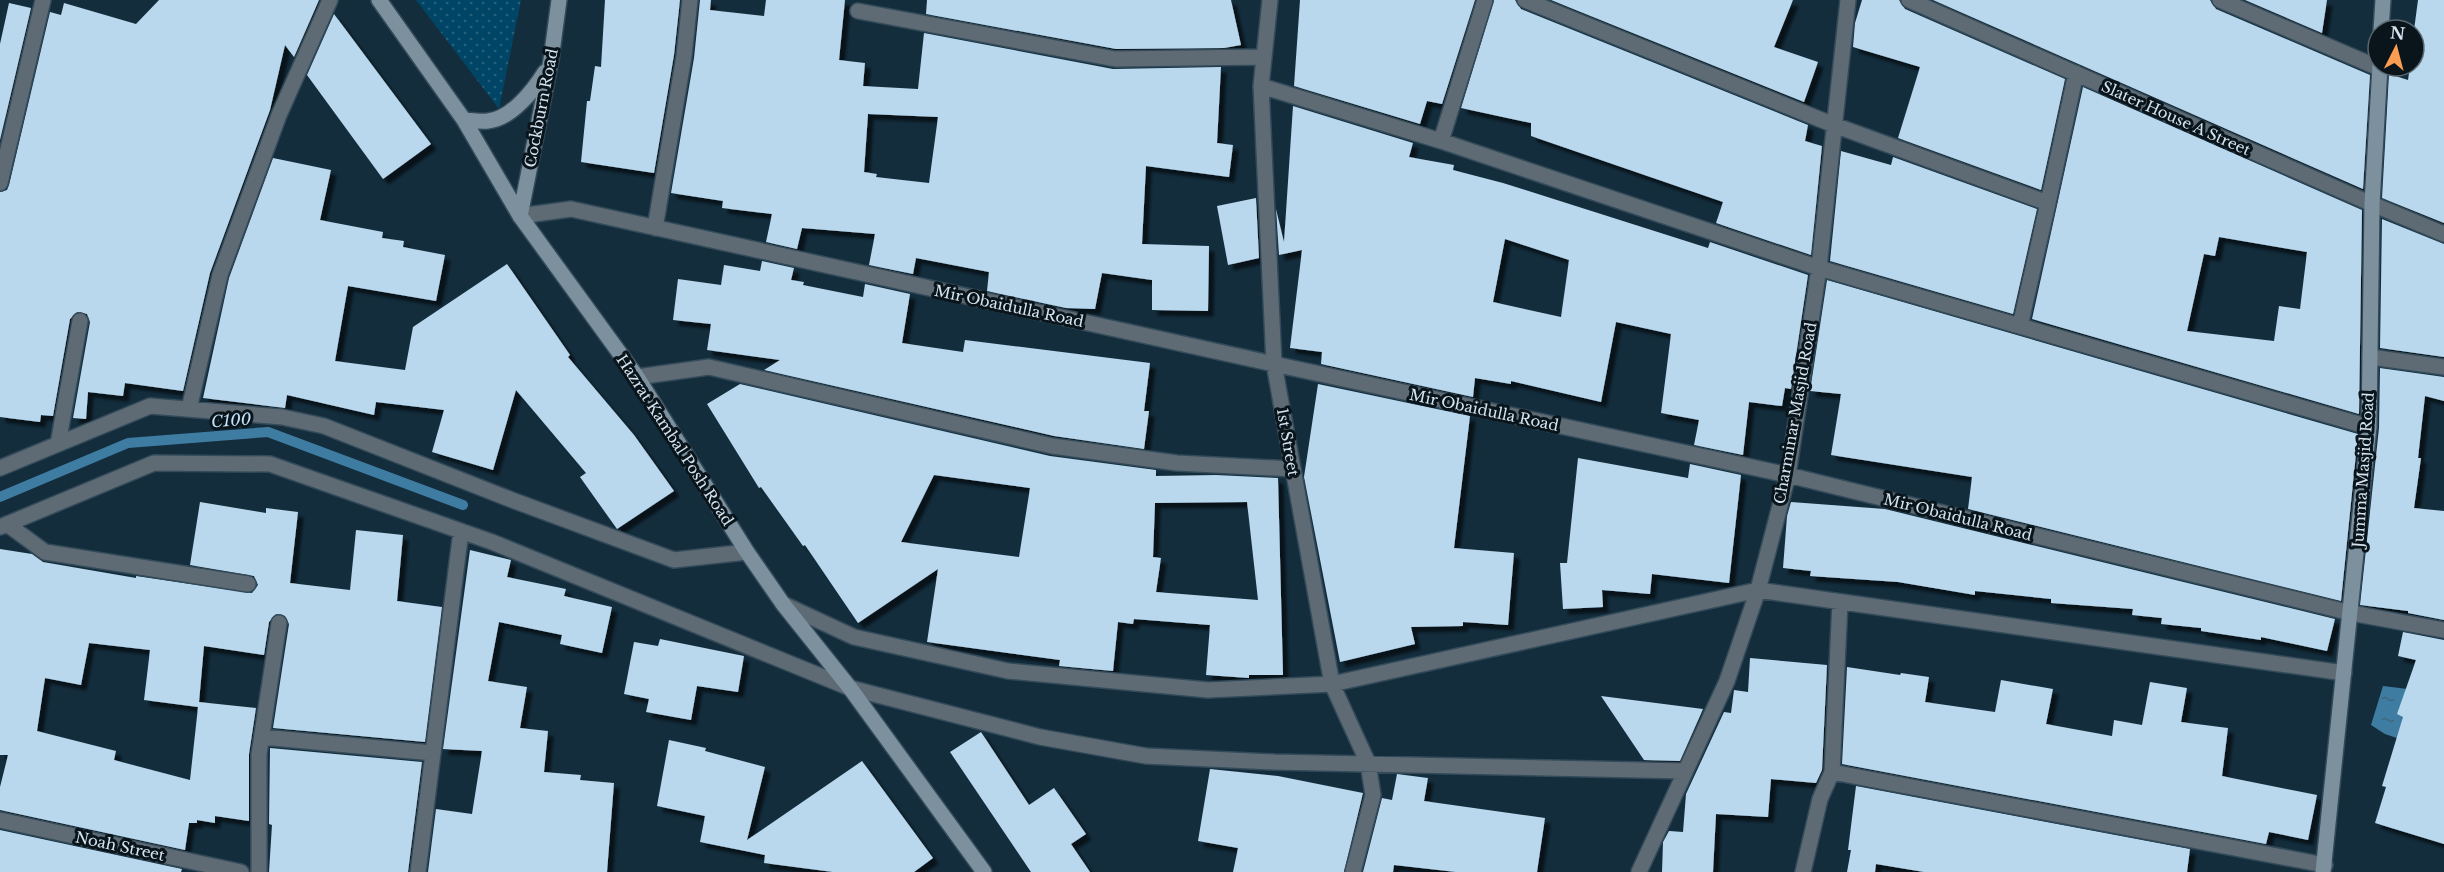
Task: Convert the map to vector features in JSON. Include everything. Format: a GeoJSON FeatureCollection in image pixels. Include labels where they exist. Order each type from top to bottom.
{"type":"FeatureCollection","features":[{"type":"Feature","properties":{"kind":"street"},"geometry":{"type":"LineString","coordinates":[[0,183],[43,0]]}},
{"type":"Feature","properties":{"kind":"street"},"geometry":{"type":"LineString","coordinates":[[189,409],[220,275],[279,115],[330,0]]}},
{"type":"Feature","properties":{"kind":"street","name":"Hazrat Kambal Posh Road"},"geometry":{"type":"LineString","coordinates":[[379,0],[464,120],[520,216],[637,377],[747,552],[783,604],[850,688],[984,872]]}},
{"type":"Feature","properties":{"kind":"street","name":"Cockburn Road"},"geometry":{"type":"LineString","coordinates":[[520,216],[551,60],[559,0]]}},
{"type":"Feature","properties":{"kind":"street"},"geometry":{"type":"LineString","coordinates":[[655,228],[684,56],[690,0]]}},
{"type":"Feature","properties":{"kind":"street","name":"1st Street"},"geometry":{"type":"LineString","coordinates":[[1270,0],[1261,86],[1274,364],[1332,684],[1368,763],[1373,795],[1353,872]]}},
{"type":"Feature","properties":{"kind":"street"},"geometry":{"type":"LineString","coordinates":[[1441,141],[1485,0]]}},
{"type":"Feature","properties":{"kind":"street"},"geometry":{"type":"LineString","coordinates":[[1525,0],[1834,125],[2048,203]]}},
{"type":"Feature","properties":{"kind":"street","name":"Charminar Masjid Road"},"geometry":{"type":"LineString","coordinates":[[1639,872],[1727,681],[1758,590],[1788,475],[1819,268],[1848,0]]}},
{"type":"Feature","properties":{"kind":"street","name":"Slater House A Street"},"geometry":{"type":"LineString","coordinates":[[1909,0],[2444,234]]}},
{"type":"Feature","properties":{"kind":"street"},"geometry":{"type":"LineString","coordinates":[[2220,0],[2366,62]]}},
{"type":"Feature","properties":{"kind":"street"},"geometry":{"type":"LineString","coordinates":[[2382,18],[2383,0]]}},
{"type":"Feature","properties":{"kind":"street"},"geometry":{"type":"LineString","coordinates":[[858,11],[1115,59],[1264,57]]}},
{"type":"Feature","properties":{"kind":"street"},"geometry":{"type":"LineString","coordinates":[[464,120],[490,121],[516,108],[535,88],[551,60]]}},
{"type":"Feature","properties":{"kind":"street"},"geometry":{"type":"LineString","coordinates":[[2020,326],[2076,73]]}},
{"type":"Feature","properties":{"kind":"street","name":"Jumma Masjid Road"},"geometry":{"type":"LineString","coordinates":[[2324,868],[2369,427],[2372,204],[2378,78]]}},
{"type":"Feature","properties":{"kind":"street"},"geometry":{"type":"LineString","coordinates":[[1261,86],[1441,141],[1819,268],[2369,427]]}},
{"type":"Feature","properties":{"kind":"street","name":"Mir Obaidulla Road"},"geometry":{"type":"LineString","coordinates":[[520,216],[572,209],[1788,475],[2351,613],[2444,630]]}},
{"type":"Feature","properties":{"kind":"street"},"geometry":{"type":"LineString","coordinates":[[58,444],[80,321]]}},
{"type":"Feature","properties":{"kind":"street"},"geometry":{"type":"LineString","coordinates":[[2370,357],[2444,367]]}},
{"type":"Feature","properties":{"kind":"street"},"geometry":{"type":"LineString","coordinates":[[637,377],[709,367],[1069,449],[1176,463],[1293,469]]}},
{"type":"Feature","properties":{"kind":"street"},"geometry":{"type":"LineString","coordinates":[[0,468],[150,406],[282,417],[324,426],[512,500],[674,560],[747,552]]}},
{"type":"Feature","properties":{"kind":"street"},"geometry":{"type":"LineString","coordinates":[[4,525],[154,463],[270,464],[461,531],[850,688],[1040,737],[1146,756],[1274,762],[1685,771]]}},
{"type":"Feature","properties":{"kind":"street"},"geometry":{"type":"LineString","coordinates":[[4,525],[45,552],[248,584]]}},
{"type":"Feature","properties":{"kind":"street"},"geometry":{"type":"LineString","coordinates":[[418,872],[461,531]]}},
{"type":"Feature","properties":{"kind":"street"},"geometry":{"type":"LineString","coordinates":[[783,604],[854,637],[1008,671],[1208,690],[1332,684],[1758,590],[2344,673]]}},
{"type":"Feature","properties":{"kind":"street"},"geometry":{"type":"LineString","coordinates":[[1803,872],[1820,799],[1832,772],[1840,602]]}},
{"type":"Feature","properties":{"kind":"street"},"geometry":{"type":"LineString","coordinates":[[259,872],[259,754],[279,623]]}},
{"type":"Feature","properties":{"kind":"street"},"geometry":{"type":"LineString","coordinates":[[262,737],[433,753]]}},
{"type":"Feature","properties":{"kind":"street"},"geometry":{"type":"LineString","coordinates":[[1832,772],[2324,868]]}},
{"type":"Feature","properties":{"kind":"street","name":"Noah Street"},"geometry":{"type":"LineString","coordinates":[[0,820],[241,872]]}},
{"type":"Feature","properties":{"kind":"shaded area"},"geometry":{"type":"Polygon","coordinates":[[[416,0],[521,0],[499,109],[416,0]]]}},
{"type":"Feature","properties":{"kind":"water"},"geometry":{"type":"Polygon","coordinates":[[[2383,686],[2416,690],[2444,754],[2385,734],[2371,725],[2383,686]]]}},
{"type":"Feature","properties":{"kind":"building"},"geometry":{"type":"Polygon","coordinates":[[[159,0],[319,0],[294,57],[285,45],[270,110],[210,273],[183,391],[125,383],[123,396],[88,392],[86,419],[73,418],[90,322],[87,314],[77,312],[70,319],[53,416],[41,415],[40,422],[0,417],[0,192],[7,190],[9,185],[50,12],[61,15],[64,3],[136,24],[159,0]]]}},
{"type":"Feature","properties":{"kind":"building"},"geometry":{"type":"Polygon","coordinates":[[[605,0],[680,0],[674,55],[654,173],[581,162],[587,101],[590,101],[595,66],[601,67],[605,0]]]}},
{"type":"Feature","properties":{"kind":"building"},"geometry":{"type":"Polygon","coordinates":[[[700,0],[711,0],[710,10],[764,16],[766,0],[845,0],[839,60],[865,63],[863,86],[918,89],[924,33],[1113,69],[1221,67],[1217,143],[1233,145],[1229,177],[1146,166],[1142,244],[1209,246],[1208,311],[1152,310],[1152,280],[1102,273],[1095,309],[1066,308],[987,291],[989,272],[916,258],[913,274],[869,265],[875,234],[802,228],[797,249],[766,242],[772,214],[722,208],[723,201],[671,193],[694,58],[700,0]],[[868,114],[864,172],[877,174],[876,177],[929,183],[938,117],[868,114]]]}},
{"type":"Feature","properties":{"kind":"building"},"geometry":{"type":"Polygon","coordinates":[[[927,0],[1231,0],[1241,45],[1224,48],[1116,49],[926,14],[927,0]]]}},
{"type":"Feature","properties":{"kind":"building"},"geometry":{"type":"Polygon","coordinates":[[[1300,0],[1475,0],[1442,104],[1427,101],[1420,124],[1294,86],[1300,0]]]}},
{"type":"Feature","properties":{"kind":"building"},"geometry":{"type":"Polygon","coordinates":[[[1494,0],[1515,0],[1521,9],[1808,125],[1805,141],[1822,146],[1811,255],[1716,223],[1723,202],[1531,136],[1531,123],[1461,108],[1494,0]]]}},
{"type":"Feature","properties":{"kind":"building"},"geometry":{"type":"Polygon","coordinates":[[[1551,0],[1793,0],[1774,47],[1818,62],[1804,102],[1551,0]]]}},
{"type":"Feature","properties":{"kind":"building"},"geometry":{"type":"Polygon","coordinates":[[[1862,0],[1899,0],[1905,9],[2065,79],[2041,190],[1898,138],[1920,67],[1853,47],[1855,23],[1862,0]]]}},
{"type":"Feature","properties":{"kind":"building"},"geometry":{"type":"Polygon","coordinates":[[[1933,0],[2210,0],[2216,9],[2366,73],[2366,78],[2370,78],[2363,189],[1933,0]]]}},
{"type":"Feature","properties":{"kind":"building"},"geometry":{"type":"Polygon","coordinates":[[[2245,0],[2327,0],[2322,33],[2245,0]]]}},
{"type":"Feature","properties":{"kind":"building"},"geometry":{"type":"Polygon","coordinates":[[[2418,0],[2444,0],[2444,223],[2382,198],[2389,78],[2408,80],[2408,78],[2426,78],[2426,18],[2416,18],[2418,0]]]}},
{"type":"Feature","properties":{"kind":"building"},"geometry":{"type":"Polygon","coordinates":[[[9,3],[31,8],[0,140],[0,44],[9,3]]]}},
{"type":"Feature","properties":{"kind":"building"},"geometry":{"type":"Polygon","coordinates":[[[334,14],[431,144],[383,179],[307,75],[334,14]]]}},
{"type":"Feature","properties":{"kind":"building"},"geometry":{"type":"Polygon","coordinates":[[[2083,87],[2362,210],[2359,414],[2032,319],[2083,87]],[[2219,237],[2215,256],[2204,254],[2187,331],[2274,341],[2279,306],[2300,309],[2307,252],[2219,237]]]}},
{"type":"Feature","properties":{"kind":"building"},"geometry":{"type":"Polygon","coordinates":[[[1293,106],[1413,143],[1409,157],[1454,165],[1453,170],[1503,183],[1708,248],[1710,242],[1808,275],[1791,389],[1785,388],[1782,406],[1749,402],[1743,455],[1694,445],[1699,420],[1661,413],[1671,334],[1616,322],[1601,402],[1511,381],[1511,384],[1475,378],[1473,397],[1321,364],[1322,352],[1290,348],[1302,250],[1279,255],[1276,209],[1284,242],[1293,106]],[[1505,239],[1493,302],[1561,317],[1569,260],[1505,239]]]}},
{"type":"Feature","properties":{"kind":"building"},"geometry":{"type":"Polygon","coordinates":[[[1841,151],[1891,165],[1893,157],[2037,209],[2013,314],[1830,261],[1841,151]]]}},
{"type":"Feature","properties":{"kind":"building"},"geometry":{"type":"Polygon","coordinates":[[[273,158],[331,170],[320,220],[383,232],[382,238],[404,241],[403,247],[445,255],[436,301],[348,286],[335,361],[405,370],[413,327],[507,264],[570,355],[568,357],[634,435],[674,491],[617,529],[580,477],[586,473],[516,390],[493,470],[432,452],[444,410],[376,402],[374,415],[287,395],[285,408],[203,398],[229,278],[273,158]]]}},
{"type":"Feature","properties":{"kind":"building"},"geometry":{"type":"Polygon","coordinates":[[[1256,198],[1259,258],[1228,265],[1217,206],[1256,198]]]}},
{"type":"Feature","properties":{"kind":"building"},"geometry":{"type":"Polygon","coordinates":[[[2382,219],[2444,244],[2444,357],[2380,348],[2382,219]]]}},
{"type":"Feature","properties":{"kind":"building"},"geometry":{"type":"Polygon","coordinates":[[[762,261],[794,268],[791,280],[804,282],[803,285],[863,297],[865,284],[910,294],[902,343],[963,352],[965,340],[1150,363],[1144,411],[1149,411],[1144,449],[1054,436],[764,370],[780,360],[707,350],[711,324],[673,320],[678,279],[721,285],[724,265],[760,271],[762,261]]]}},
{"type":"Feature","properties":{"kind":"building"},"geometry":{"type":"Polygon","coordinates":[[[1827,280],[2358,434],[2341,601],[1968,509],[1972,477],[1831,455],[1841,394],[1810,391],[1827,280]]]}},
{"type":"Feature","properties":{"kind":"building"},"geometry":{"type":"Polygon","coordinates":[[[2380,368],[2444,377],[2444,401],[2425,396],[2418,458],[2421,458],[2414,508],[2444,511],[2444,620],[2408,613],[2408,611],[2360,605],[2379,428],[2380,368]]]}},
{"type":"Feature","properties":{"kind":"building"},"geometry":{"type":"Polygon","coordinates":[[[740,384],[1050,456],[1156,470],[1156,476],[1216,475],[1278,478],[1283,675],[1249,675],[1249,678],[1206,675],[1210,625],[1134,619],[1133,624],[1118,622],[1113,671],[1059,666],[1060,660],[927,642],[938,569],[858,623],[805,545],[803,546],[761,487],[759,488],[707,404],[740,384]],[[934,475],[901,542],[1019,557],[1030,488],[934,475]],[[1247,502],[1155,503],[1153,557],[1161,558],[1156,592],[1258,600],[1247,502]]]}},
{"type":"Feature","properties":{"kind":"building"},"geometry":{"type":"Polygon","coordinates":[[[1318,384],[1470,416],[1454,548],[1514,553],[1508,625],[1463,622],[1463,626],[1411,627],[1415,644],[1340,662],[1304,477],[1318,384]]]}},
{"type":"Feature","properties":{"kind":"building"},"geometry":{"type":"Polygon","coordinates":[[[1578,458],[1688,478],[1690,464],[1741,475],[1729,583],[1652,574],[1650,594],[1602,590],[1603,607],[1563,609],[1560,563],[1567,563],[1578,458]]]}},
{"type":"Feature","properties":{"kind":"building"},"geometry":{"type":"Polygon","coordinates":[[[200,502],[266,513],[266,508],[298,512],[290,583],[350,590],[356,530],[403,535],[397,601],[442,607],[425,742],[273,728],[289,624],[285,616],[276,614],[269,622],[264,655],[204,646],[199,702],[256,708],[249,754],[249,821],[215,816],[215,823],[197,820],[197,823],[189,823],[185,850],[0,810],[0,787],[8,755],[0,755],[0,549],[32,554],[43,562],[136,578],[136,576],[252,593],[258,585],[254,576],[190,565],[200,502]],[[89,643],[81,685],[45,678],[37,731],[116,751],[114,760],[190,780],[198,707],[144,700],[150,650],[89,643]]]}},
{"type":"Feature","properties":{"kind":"building"},"geometry":{"type":"Polygon","coordinates":[[[1791,502],[1885,509],[2335,619],[2327,651],[2261,637],[2261,640],[2201,631],[2201,628],[2161,624],[2162,618],[2132,615],[2133,609],[2051,603],[2051,599],[1975,591],[1975,595],[1898,582],[1810,576],[1811,571],[1783,568],[1787,516],[1791,502]]]}},
{"type":"Feature","properties":{"kind":"building"},"geometry":{"type":"Polygon","coordinates":[[[470,550],[511,560],[507,577],[566,589],[564,596],[612,607],[602,653],[560,644],[562,635],[499,622],[488,681],[527,687],[520,728],[548,731],[544,772],[581,775],[580,780],[614,783],[607,872],[428,872],[436,809],[472,814],[482,751],[443,749],[470,550]]]}},
{"type":"Feature","properties":{"kind":"building"},"geometry":{"type":"Polygon","coordinates":[[[2403,632],[2444,640],[2444,844],[2375,823],[2386,787],[2382,786],[2403,717],[2397,714],[2416,660],[2398,656],[2403,632]]]}},
{"type":"Feature","properties":{"kind":"building"},"geometry":{"type":"Polygon","coordinates":[[[660,639],[744,656],[738,692],[697,686],[691,720],[646,712],[649,699],[624,694],[634,642],[658,646],[660,639]]]}},
{"type":"Feature","properties":{"kind":"building"},"geometry":{"type":"Polygon","coordinates":[[[1750,658],[1827,665],[1822,770],[1816,783],[1771,779],[1768,817],[1716,814],[1713,872],[1662,872],[1663,842],[1669,831],[1683,832],[1686,794],[1724,712],[1731,713],[1734,690],[1748,692],[1750,658]]]}},
{"type":"Feature","properties":{"kind":"building"},"geometry":{"type":"Polygon","coordinates":[[[1847,667],[1929,677],[1925,702],[1995,712],[2001,680],[2053,689],[2046,724],[2112,736],[2114,720],[2142,725],[2150,682],[2187,688],[2181,722],[2228,728],[2222,776],[2317,795],[2308,840],[2269,832],[2266,844],[1842,764],[1847,667]]]}},
{"type":"Feature","properties":{"kind":"building"},"geometry":{"type":"Polygon","coordinates":[[[1601,696],[1703,709],[1680,761],[1644,760],[1601,696]]]}},
{"type":"Feature","properties":{"kind":"building"},"geometry":{"type":"Polygon","coordinates":[[[981,732],[1029,805],[1054,788],[1086,834],[1071,844],[1090,872],[1031,872],[950,752],[981,732]]]}},
{"type":"Feature","properties":{"kind":"building"},"geometry":{"type":"Polygon","coordinates":[[[669,740],[706,748],[705,751],[765,767],[747,840],[862,761],[933,858],[914,872],[833,872],[764,863],[765,855],[700,842],[705,816],[657,806],[669,740]]]}},
{"type":"Feature","properties":{"kind":"building"},"geometry":{"type":"Polygon","coordinates":[[[270,748],[422,762],[408,872],[269,872],[272,825],[269,824],[270,748]]]}},
{"type":"Feature","properties":{"kind":"building"},"geometry":{"type":"Polygon","coordinates":[[[1210,769],[1278,776],[1363,793],[1344,872],[1233,872],[1238,848],[1198,841],[1210,769]]]}},
{"type":"Feature","properties":{"kind":"building"},"geometry":{"type":"Polygon","coordinates":[[[1397,774],[1428,778],[1424,801],[1545,818],[1537,872],[1456,872],[1394,865],[1393,872],[1363,872],[1382,798],[1392,800],[1397,774]]]}},
{"type":"Feature","properties":{"kind":"building"},"geometry":{"type":"Polygon","coordinates":[[[1856,786],[2190,849],[2187,872],[1924,872],[1876,864],[1875,872],[1847,872],[1856,786]]]}},
{"type":"Feature","properties":{"kind":"building"},"geometry":{"type":"Polygon","coordinates":[[[0,830],[182,869],[181,872],[0,872],[0,830]]]}},
{"type":"Feature","properties":{"kind":"waterway","name":"C100"},"geometry":{"type":"LineString","coordinates":[[0,497],[128,443],[268,432],[463,505]]}}]}
